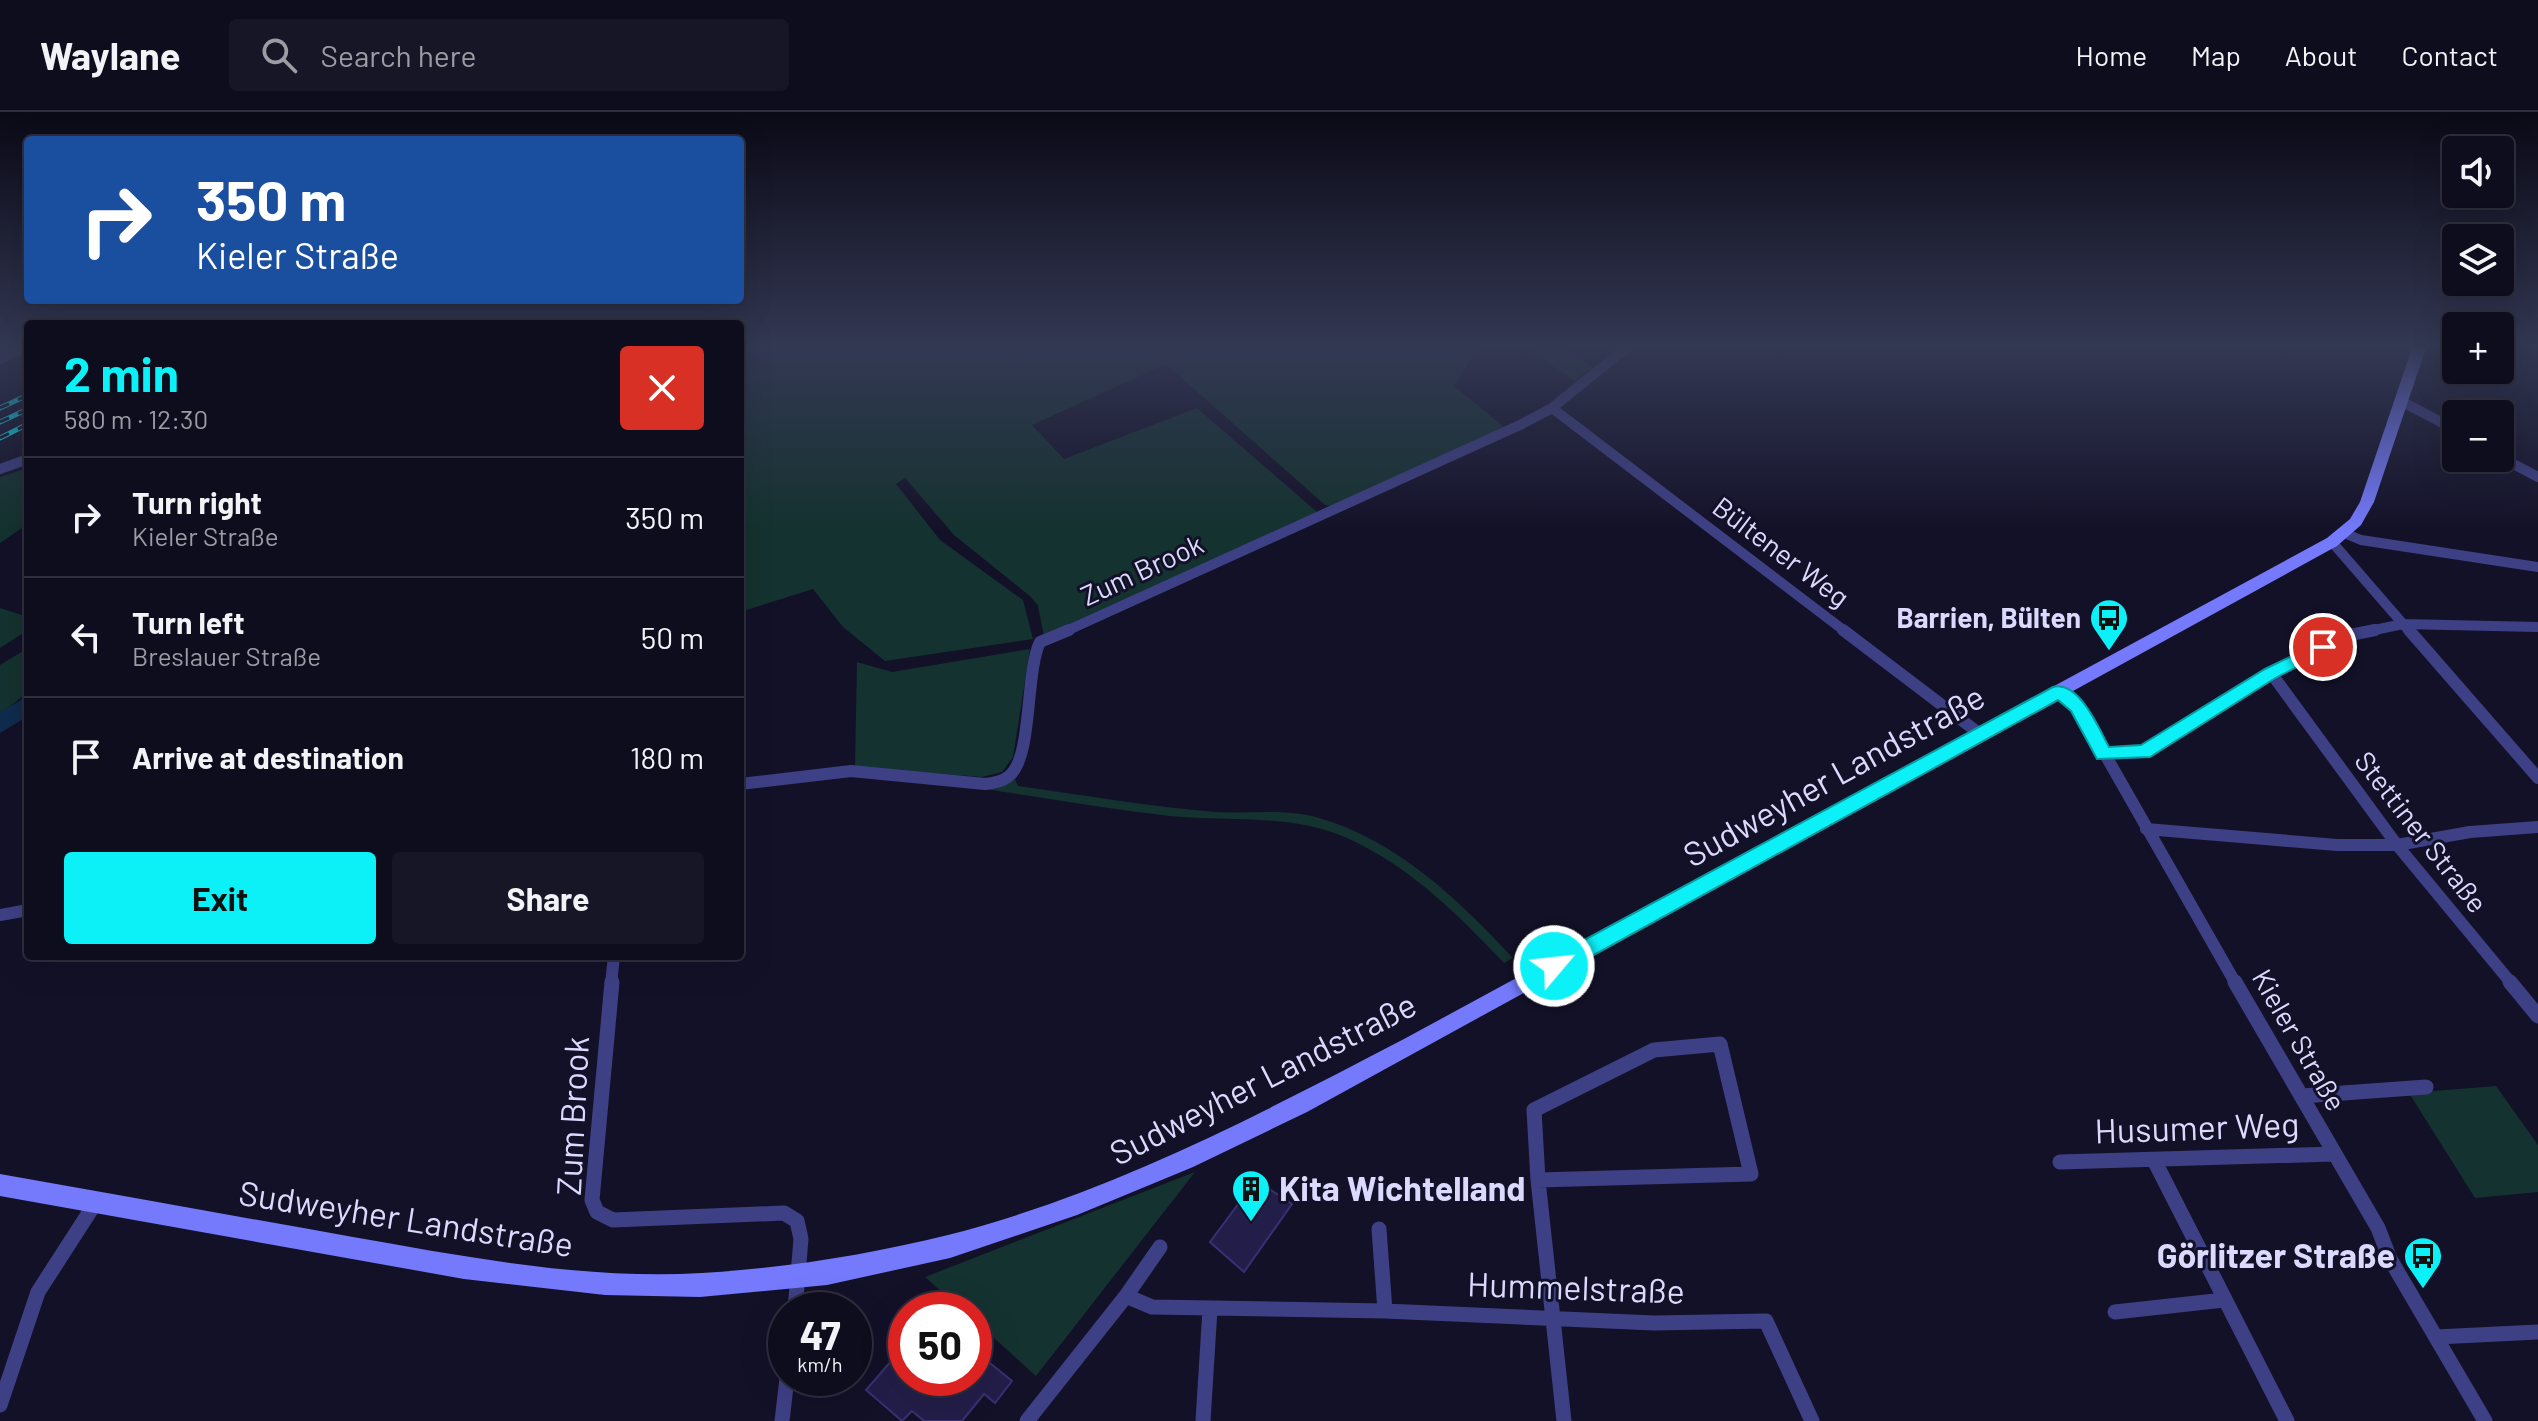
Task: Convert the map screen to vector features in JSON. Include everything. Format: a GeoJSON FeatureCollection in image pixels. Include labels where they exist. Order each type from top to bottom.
{"type":"FeatureCollection","features":[{"type":"Feature","properties":{"kind":"main road"},"geometry":{"type":"LineString","coordinates":[[2338,538],[2356,522],[2367,502],[2398,409]]}},
{"type":"Feature","properties":{"kind":"main road","name":"Sudweyher Landstraße"},"geometry":{"type":"LineString","coordinates":[[0,1185],[449,1267],[510,1274],[698,1285],[800,1277],[941,1250],[1114,1193],[1224,1144],[2338,538]]}},
{"type":"Feature","properties":{"kind":"street","name":"Zum Brook"},"geometry":{"type":"LineString","coordinates":[[744,784],[851,771],[985,784],[1003,780],[1014,772],[1021,752],[1033,657],[1040,642],[1138,601],[1550,409]]}},
{"type":"Feature","properties":{"kind":"street","name":"Bültener Weg"},"geometry":{"type":"LineString","coordinates":[[1553,409],[1980,734]]}},
{"type":"Feature","properties":{"kind":"street"},"geometry":{"type":"LineString","coordinates":[[2416,409],[2442,423]]}},
{"type":"Feature","properties":{"kind":"street"},"geometry":{"type":"LineString","coordinates":[[0,469],[24,460]]}},
{"type":"Feature","properties":{"kind":"street"},"geometry":{"type":"LineString","coordinates":[[2514,464],[2538,477]]}},
{"type":"Feature","properties":{"kind":"street"},"geometry":{"type":"LineString","coordinates":[[2338,538],[2538,567]]}},
{"type":"Feature","properties":{"kind":"street"},"geometry":{"type":"LineString","coordinates":[[2338,538],[2403,624],[2538,778]]}},
{"type":"Feature","properties":{"kind":"street"},"geometry":{"type":"LineString","coordinates":[[2103,754],[2144,752],[2271,673],[2340,637],[2403,624],[2538,627]]}},
{"type":"Feature","properties":{"kind":"street","name":"Stettiner Straße"},"geometry":{"type":"LineString","coordinates":[[2271,673],[2397,845],[2538,1016]]}},
{"type":"Feature","properties":{"kind":"street","name":"Kieler Straße"},"geometry":{"type":"LineString","coordinates":[[2059,692],[2078,707],[2378,1228],[2390,1259],[2485,1421]]}},
{"type":"Feature","properties":{"kind":"street"},"geometry":{"type":"LineString","coordinates":[[2146,829],[2337,845],[2397,845],[2470,832],[2538,827]]}},
{"type":"Feature","properties":{"kind":"street"},"geometry":{"type":"LineString","coordinates":[[0,915],[24,911]]}},
{"type":"Feature","properties":{"kind":"street","name":"Zum Brook"},"geometry":{"type":"LineString","coordinates":[[614,960],[592,1200],[597,1212],[613,1220],[784,1213],[797,1221],[801,1239],[800,1277]]}},
{"type":"Feature","properties":{"kind":"street"},"geometry":{"type":"LineString","coordinates":[[1537,1180],[1751,1174],[1720,1044],[1654,1050],[1534,1110],[1537,1180],[1550,1319],[1564,1421]]}},
{"type":"Feature","properties":{"kind":"street"},"geometry":{"type":"LineString","coordinates":[[2302,1096],[2426,1087]]}},
{"type":"Feature","properties":{"kind":"street","name":"Husumer Weg"},"geometry":{"type":"LineString","coordinates":[[2060,1162],[2334,1154]]}},
{"type":"Feature","properties":{"kind":"street"},"geometry":{"type":"LineString","coordinates":[[2154,1160],[2287,1421]]}},
{"type":"Feature","properties":{"kind":"street"},"geometry":{"type":"LineString","coordinates":[[0,1405],[38,1292],[96,1202]]}},
{"type":"Feature","properties":{"kind":"street"},"geometry":{"type":"LineString","coordinates":[[1379,1229],[1385,1311]]}},
{"type":"Feature","properties":{"kind":"street"},"geometry":{"type":"LineString","coordinates":[[1027,1421],[1126,1296],[1160,1247]]}},
{"type":"Feature","properties":{"kind":"street"},"geometry":{"type":"LineString","coordinates":[[798,1292],[800,1277]]}},
{"type":"Feature","properties":{"kind":"street","name":"Hummelstraße"},"geometry":{"type":"LineString","coordinates":[[1126,1296],[1152,1307],[1385,1311],[1654,1323],[1766,1321],[1812,1421]]}},
{"type":"Feature","properties":{"kind":"street"},"geometry":{"type":"LineString","coordinates":[[2115,1312],[2224,1300]]}},
{"type":"Feature","properties":{"kind":"street"},"geometry":{"type":"LineString","coordinates":[[1203,1421],[1210,1309]]}},
{"type":"Feature","properties":{"kind":"street"},"geometry":{"type":"LineString","coordinates":[[2436,1337],[2538,1332]]}},
{"type":"Feature","properties":{"kind":"street"},"geometry":{"type":"LineString","coordinates":[[782,1421],[785,1396]]}},
{"type":"Feature","properties":{"kind":"green space"},"geometry":{"type":"Polygon","coordinates":[[[744,409],[1067,409],[1032,425],[1064,459],[1198,409],[1317,512],[1044,636],[1038,606],[1031,597],[954,535],[905,478],[896,484],[940,540],[1023,600],[1033,639],[885,661],[843,627],[813,589],[744,611],[744,409]]]}},
{"type":"Feature","properties":{"kind":"green space"},"geometry":{"type":"Polygon","coordinates":[[[1217,409],[1482,409],[1505,428],[1331,506],[1325,505],[1217,409]]]}},
{"type":"Feature","properties":{"kind":"green space"},"geometry":{"type":"Polygon","coordinates":[[[24,469],[24,527],[0,543],[0,477],[24,469]]]}},
{"type":"Feature","properties":{"kind":"green space"},"geometry":{"type":"Polygon","coordinates":[[[0,608],[24,616],[24,633],[0,648],[0,608]]]}},
{"type":"Feature","properties":{"kind":"green space"},"geometry":{"type":"Polygon","coordinates":[[[1030,649],[1013,757],[1002,772],[982,777],[855,767],[857,662],[892,672],[1030,649]]]}},
{"type":"Feature","properties":{"kind":"green space"},"geometry":{"type":"Polygon","coordinates":[[[24,650],[24,695],[0,714],[0,665],[24,650]]]}},
{"type":"Feature","properties":{"kind":"green space"},"geometry":{"type":"Polygon","coordinates":[[[1015,779],[1018,786],[1166,807],[1306,815],[1348,828],[1375,841],[1425,875],[1449,894],[1513,958],[1504,963],[1451,910],[1393,863],[1372,850],[1327,831],[1283,822],[1146,813],[978,788],[997,786],[1015,779]]]}},
{"type":"Feature","properties":{"kind":"green space"},"geometry":{"type":"Polygon","coordinates":[[[2496,1086],[2538,1145],[2538,1192],[2475,1198],[2409,1093],[2496,1086]]]}},
{"type":"Feature","properties":{"kind":"green space"},"geometry":{"type":"Polygon","coordinates":[[[1195,1172],[1036,1376],[992,1336],[992,1292],[942,1292],[925,1277],[1195,1172]]]}},
{"type":"Feature","properties":{"kind":"building","name":"Kita Wichtelland"},"geometry":{"type":"Polygon","coordinates":[[[1256,1180],[1292,1204],[1244,1272],[1210,1242],[1256,1180]]]}},
{"type":"Feature","properties":{"kind":"building"},"geometry":{"type":"Polygon","coordinates":[[[888,1365],[888,1396],[982,1396],[962,1421],[924,1421],[912,1411],[902,1421],[872,1395],[872,1383],[888,1365]]]}},
{"type":"Feature","properties":{"kind":"building"},"geometry":{"type":"Polygon","coordinates":[[[992,1365],[1012,1381],[995,1403],[986,1396],[992,1396],[992,1365]]]}},
{"type":"Feature","properties":{"kind":"waterway"},"geometry":{"type":"LineString","coordinates":[[0,724],[24,707]]}},
{"type":"Feature","properties":{"kind":"railway"},"geometry":{"type":"LineString","coordinates":[[0,422],[24,411]]}},
{"type":"Feature","properties":{"kind":"railway"},"geometry":{"type":"LineString","coordinates":[[0,438],[24,426]]}},
{"type":"Feature","properties":{"kind":"place","name":"Barrien, Bülten"},"geometry":{"type":"Point","coordinates":[2109,652]}},
{"type":"Feature","properties":{"kind":"place","name":"Kita Wichtelland"},"geometry":{"type":"Point","coordinates":[1251,1223]}},
{"type":"Feature","properties":{"kind":"place","name":"Görlitzer Straße"},"geometry":{"type":"Point","coordinates":[2423,1290]}},
{"type":"Feature","properties":{"kind":"route"},"geometry":{"type":"LineString","coordinates":[[1554,966],[2059,692],[2078,707],[2103,754],[2144,752],[2271,673],[2323,647]]}}]}
